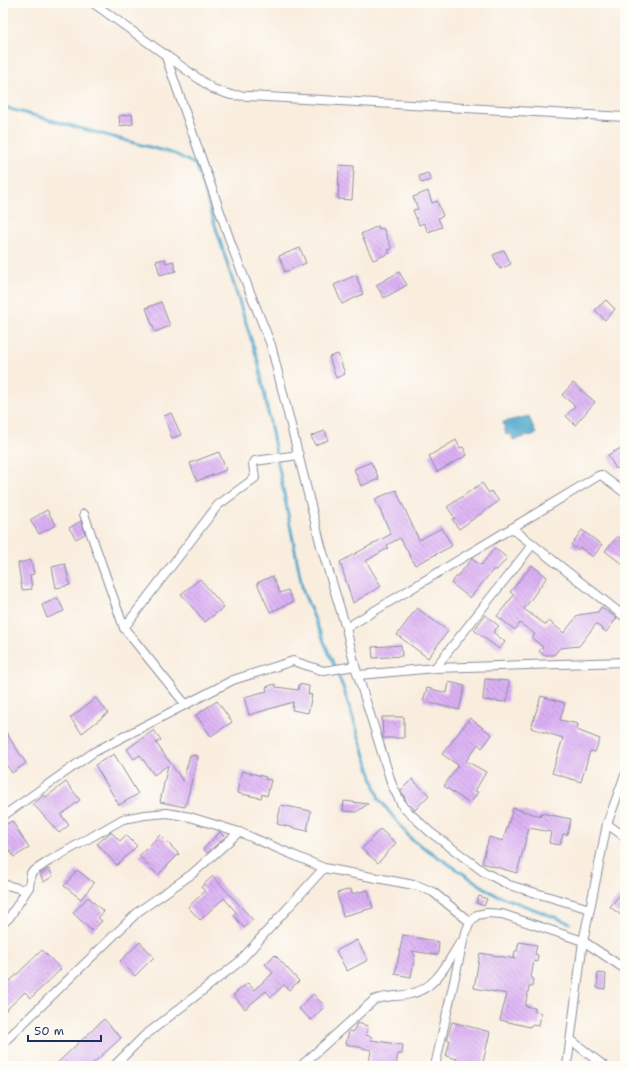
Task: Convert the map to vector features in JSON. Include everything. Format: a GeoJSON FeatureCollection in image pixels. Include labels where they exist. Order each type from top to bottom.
{"type":"FeatureCollection","features":[{"type":"Feature","properties":{"kind":"street"},"geometry":{"type":"LineString","coordinates":[[93,3],[213,89],[231,95],[625,117]]}},
{"type":"Feature","properties":{"kind":"street"},"geometry":{"type":"LineString","coordinates":[[165,54],[234,252],[271,345],[321,546],[346,628],[352,667],[359,675],[392,785],[403,807],[430,832],[484,872],[510,885],[590,909]]}},
{"type":"Feature","properties":{"kind":"street"},"geometry":{"type":"LineString","coordinates":[[124,628],[209,515],[218,505],[252,482],[255,478],[255,461],[299,455]]}},
{"type":"Feature","properties":{"kind":"street"},"geometry":{"type":"LineString","coordinates":[[346,628],[513,529],[598,476],[601,475],[625,493]]}},
{"type":"Feature","properties":{"kind":"street"},"geometry":{"type":"LineString","coordinates":[[84,514],[124,628],[186,705]]}},
{"type":"Feature","properties":{"kind":"street"},"geometry":{"type":"LineString","coordinates":[[513,529],[625,617]]}},
{"type":"Feature","properties":{"kind":"street"},"geometry":{"type":"LineString","coordinates":[[435,668],[533,544]]}},
{"type":"Feature","properties":{"kind":"street"},"geometry":{"type":"LineString","coordinates":[[3,816],[94,752],[233,680],[293,661],[324,671],[352,667]]}},
{"type":"Feature","properties":{"kind":"street"},"geometry":{"type":"LineString","coordinates":[[359,675],[435,668],[625,662]]}},
{"type":"Feature","properties":{"kind":"street"},"geometry":{"type":"LineString","coordinates":[[567,1066],[583,941],[607,824],[625,775]]}},
{"type":"Feature","properties":{"kind":"street"},"geometry":{"type":"LineString","coordinates":[[3,923],[12,913],[29,887],[31,873],[49,861],[123,819],[167,813],[190,816],[239,832],[324,868],[419,886],[433,892],[470,922]]}},
{"type":"Feature","properties":{"kind":"street"},"geometry":{"type":"LineString","coordinates":[[607,824],[625,837]]}},
{"type":"Feature","properties":{"kind":"street"},"geometry":{"type":"LineString","coordinates":[[3,1043],[139,911],[192,874],[239,832]]}},
{"type":"Feature","properties":{"kind":"street"},"geometry":{"type":"LineString","coordinates":[[114,1066],[143,1037],[239,962],[324,868]]}},
{"type":"Feature","properties":{"kind":"street"},"geometry":{"type":"LineString","coordinates":[[3,884],[21,888],[29,887]]}},
{"type":"Feature","properties":{"kind":"street"},"geometry":{"type":"LineString","coordinates":[[435,1066],[464,937],[470,922],[477,915],[487,913],[502,914],[583,941],[625,969]]}},
{"type":"Feature","properties":{"kind":"street"},"geometry":{"type":"LineString","coordinates":[[301,1066],[374,1000],[384,996],[411,994],[425,988],[437,980],[464,937]]}},
{"type":"Feature","properties":{"kind":"street"},"geometry":{"type":"LineString","coordinates":[[571,1040],[604,1066]]}},
{"type":"Feature","properties":{"kind":"water"},"geometry":{"type":"Polygon","coordinates":[[[529,416],[536,434],[513,440],[511,434],[506,435],[503,422],[529,416]]]}},
{"type":"Feature","properties":{"kind":"building"},"geometry":{"type":"Polygon","coordinates":[[[132,114],[133,124],[120,126],[119,116],[132,114]]]}},
{"type":"Feature","properties":{"kind":"building"},"geometry":{"type":"Polygon","coordinates":[[[339,165],[354,166],[352,200],[338,199],[339,165]]]}},
{"type":"Feature","properties":{"kind":"building"},"geometry":{"type":"Polygon","coordinates":[[[428,173],[431,180],[421,183],[419,176],[428,173]]]}},
{"type":"Feature","properties":{"kind":"building"},"geometry":{"type":"Polygon","coordinates":[[[428,191],[432,203],[437,201],[443,216],[438,218],[442,227],[428,232],[424,223],[419,225],[413,210],[418,209],[413,197],[428,191]]]}},
{"type":"Feature","properties":{"kind":"building"},"geometry":{"type":"Polygon","coordinates":[[[378,226],[379,229],[383,228],[392,249],[388,250],[390,253],[373,260],[361,234],[378,226]]]}},
{"type":"Feature","properties":{"kind":"building"},"geometry":{"type":"Polygon","coordinates":[[[300,248],[306,263],[285,272],[279,256],[300,248]]]}},
{"type":"Feature","properties":{"kind":"building"},"geometry":{"type":"Polygon","coordinates":[[[504,250],[511,264],[500,269],[493,255],[504,250]]]}},
{"type":"Feature","properties":{"kind":"building"},"geometry":{"type":"Polygon","coordinates":[[[165,259],[166,263],[173,261],[176,271],[160,275],[156,261],[165,259]]]}},
{"type":"Feature","properties":{"kind":"building"},"geometry":{"type":"Polygon","coordinates":[[[399,272],[407,285],[384,298],[376,285],[399,272]]]}},
{"type":"Feature","properties":{"kind":"building"},"geometry":{"type":"Polygon","coordinates":[[[356,275],[363,294],[342,304],[334,285],[356,275]]]}},
{"type":"Feature","properties":{"kind":"building"},"geometry":{"type":"Polygon","coordinates":[[[606,300],[615,309],[605,320],[595,310],[606,300]]]}},
{"type":"Feature","properties":{"kind":"building"},"geometry":{"type":"Polygon","coordinates":[[[161,302],[170,326],[155,332],[146,308],[161,302]]]}},
{"type":"Feature","properties":{"kind":"building"},"geometry":{"type":"Polygon","coordinates":[[[338,354],[345,374],[336,378],[329,357],[338,354]]]}},
{"type":"Feature","properties":{"kind":"building"},"geometry":{"type":"Polygon","coordinates":[[[573,383],[595,402],[575,425],[566,416],[575,406],[562,395],[573,383]]]}},
{"type":"Feature","properties":{"kind":"building"},"geometry":{"type":"Polygon","coordinates":[[[171,413],[181,435],[172,438],[164,416],[171,413]]]}},
{"type":"Feature","properties":{"kind":"building"},"geometry":{"type":"Polygon","coordinates":[[[325,431],[328,440],[315,445],[311,436],[325,431]]]}},
{"type":"Feature","properties":{"kind":"building"},"geometry":{"type":"Polygon","coordinates":[[[456,440],[460,448],[463,447],[467,455],[437,472],[429,456],[456,440]]]}},
{"type":"Feature","properties":{"kind":"building"},"geometry":{"type":"Polygon","coordinates":[[[625,446],[625,465],[616,469],[608,455],[625,446]]]}},
{"type":"Feature","properties":{"kind":"building"},"geometry":{"type":"Polygon","coordinates":[[[219,452],[226,470],[197,481],[190,463],[219,452]]]}},
{"type":"Feature","properties":{"kind":"building"},"geometry":{"type":"Polygon","coordinates":[[[371,462],[379,479],[361,486],[354,469],[371,462]]]}},
{"type":"Feature","properties":{"kind":"building"},"geometry":{"type":"Polygon","coordinates":[[[482,483],[489,493],[491,491],[499,501],[459,529],[452,519],[455,518],[447,507],[482,483]]]}},
{"type":"Feature","properties":{"kind":"building"},"geometry":{"type":"Polygon","coordinates":[[[396,490],[419,540],[442,528],[452,546],[415,565],[400,538],[387,545],[388,548],[366,561],[381,586],[353,603],[340,562],[391,534],[375,499],[396,490]]]}},
{"type":"Feature","properties":{"kind":"building"},"geometry":{"type":"Polygon","coordinates":[[[47,510],[56,525],[39,534],[30,520],[47,510]]]}},
{"type":"Feature","properties":{"kind":"building"},"geometry":{"type":"Polygon","coordinates":[[[81,521],[85,534],[76,539],[69,528],[81,521]]]}},
{"type":"Feature","properties":{"kind":"building"},"geometry":{"type":"Polygon","coordinates":[[[582,530],[602,545],[593,557],[580,547],[578,550],[571,545],[582,530]]]}},
{"type":"Feature","properties":{"kind":"building"},"geometry":{"type":"Polygon","coordinates":[[[618,536],[625,543],[625,566],[605,551],[618,536]]]}},
{"type":"Feature","properties":{"kind":"building"},"geometry":{"type":"Polygon","coordinates":[[[495,548],[507,558],[496,571],[494,569],[470,598],[451,583],[472,559],[481,565],[495,548]]]}},
{"type":"Feature","properties":{"kind":"building"},"geometry":{"type":"Polygon","coordinates":[[[31,560],[34,574],[30,575],[32,589],[22,590],[18,563],[31,560]]]}},
{"type":"Feature","properties":{"kind":"building"},"geometry":{"type":"Polygon","coordinates":[[[65,564],[70,585],[56,588],[52,567],[65,564]]]}},
{"type":"Feature","properties":{"kind":"building"},"geometry":{"type":"Polygon","coordinates":[[[532,565],[547,577],[524,609],[546,625],[549,621],[564,633],[578,615],[598,612],[601,607],[617,618],[606,632],[596,624],[579,646],[560,648],[554,655],[543,655],[539,651],[543,647],[532,638],[535,634],[520,623],[515,630],[497,616],[514,595],[510,592],[532,565]]]}},
{"type":"Feature","properties":{"kind":"building"},"geometry":{"type":"Polygon","coordinates":[[[272,576],[280,593],[288,590],[293,602],[270,612],[257,583],[272,576]]]}},
{"type":"Feature","properties":{"kind":"building"},"geometry":{"type":"Polygon","coordinates":[[[200,579],[224,607],[205,622],[181,594],[200,579]]]}},
{"type":"Feature","properties":{"kind":"building"},"geometry":{"type":"Polygon","coordinates":[[[58,598],[64,611],[47,618],[42,605],[58,598]]]}},
{"type":"Feature","properties":{"kind":"building"},"geometry":{"type":"Polygon","coordinates":[[[417,608],[448,631],[428,658],[397,635],[417,608]]]}},
{"type":"Feature","properties":{"kind":"building"},"geometry":{"type":"Polygon","coordinates":[[[485,615],[499,626],[493,632],[505,642],[499,649],[474,630],[485,615]]]}},
{"type":"Feature","properties":{"kind":"building"},"geometry":{"type":"Polygon","coordinates":[[[401,645],[402,656],[373,658],[372,647],[401,645]]]}},
{"type":"Feature","properties":{"kind":"building"},"geometry":{"type":"Polygon","coordinates":[[[485,679],[509,681],[507,702],[483,700],[485,679]]]}},
{"type":"Feature","properties":{"kind":"building"},"geometry":{"type":"Polygon","coordinates":[[[449,682],[465,686],[459,710],[423,701],[427,688],[447,693],[449,682]]]}},
{"type":"Feature","properties":{"kind":"building"},"geometry":{"type":"Polygon","coordinates":[[[275,684],[276,687],[298,690],[299,684],[309,686],[308,694],[312,695],[308,713],[292,710],[293,702],[249,715],[244,697],[267,691],[266,687],[275,684]]]}},
{"type":"Feature","properties":{"kind":"building"},"geometry":{"type":"Polygon","coordinates":[[[541,696],[565,703],[560,720],[578,724],[577,730],[600,739],[595,752],[590,751],[581,782],[552,773],[563,738],[531,728],[541,696]]]}},
{"type":"Feature","properties":{"kind":"building"},"geometry":{"type":"Polygon","coordinates":[[[96,698],[108,713],[82,733],[70,718],[96,698]]]}},
{"type":"Feature","properties":{"kind":"building"},"geometry":{"type":"Polygon","coordinates":[[[217,701],[232,722],[211,736],[196,715],[217,701]]]}},
{"type":"Feature","properties":{"kind":"building"},"geometry":{"type":"Polygon","coordinates":[[[382,717],[404,717],[404,738],[383,738],[382,717]]]}},
{"type":"Feature","properties":{"kind":"building"},"geometry":{"type":"Polygon","coordinates":[[[470,718],[492,735],[482,748],[478,744],[466,761],[486,772],[475,791],[478,792],[470,804],[444,786],[458,765],[442,754],[470,718]]]}},
{"type":"Feature","properties":{"kind":"building"},"geometry":{"type":"Polygon","coordinates":[[[3,728],[26,763],[12,773],[3,759],[3,728]]]}},
{"type":"Feature","properties":{"kind":"building"},"geometry":{"type":"Polygon","coordinates":[[[154,730],[161,740],[156,743],[183,781],[190,755],[198,756],[185,807],[160,802],[168,765],[154,775],[140,755],[134,759],[127,749],[154,730]]]}},
{"type":"Feature","properties":{"kind":"building"},"geometry":{"type":"Polygon","coordinates":[[[114,754],[138,794],[119,805],[95,765],[114,754]]]}},
{"type":"Feature","properties":{"kind":"building"},"geometry":{"type":"Polygon","coordinates":[[[242,771],[266,777],[265,779],[271,780],[267,796],[262,794],[261,798],[237,793],[242,771]]]}},
{"type":"Feature","properties":{"kind":"building"},"geometry":{"type":"Polygon","coordinates":[[[412,779],[429,795],[415,810],[406,801],[401,790],[412,779]]]}},
{"type":"Feature","properties":{"kind":"building"},"geometry":{"type":"Polygon","coordinates":[[[66,782],[80,800],[61,815],[69,825],[59,833],[33,804],[44,795],[46,797],[66,782]]]}},
{"type":"Feature","properties":{"kind":"building"},"geometry":{"type":"Polygon","coordinates":[[[344,801],[368,804],[356,812],[343,811],[344,801]]]}},
{"type":"Feature","properties":{"kind":"building"},"geometry":{"type":"Polygon","coordinates":[[[281,805],[311,811],[307,831],[277,824],[281,805]]]}},
{"type":"Feature","properties":{"kind":"building"},"geometry":{"type":"Polygon","coordinates":[[[513,808],[540,816],[541,813],[571,819],[567,835],[563,834],[560,845],[549,843],[551,832],[529,828],[517,873],[482,863],[489,837],[503,841],[513,808]]]}},
{"type":"Feature","properties":{"kind":"building"},"geometry":{"type":"Polygon","coordinates":[[[12,821],[29,848],[14,857],[3,840],[3,826],[12,821]]]}},
{"type":"Feature","properties":{"kind":"building"},"geometry":{"type":"Polygon","coordinates":[[[380,829],[396,843],[378,863],[362,849],[380,829]]]}},
{"type":"Feature","properties":{"kind":"building"},"geometry":{"type":"Polygon","coordinates":[[[111,832],[120,841],[126,835],[137,846],[117,865],[97,844],[111,832]]]}},
{"type":"Feature","properties":{"kind":"building"},"geometry":{"type":"Polygon","coordinates":[[[220,832],[225,837],[207,853],[203,849],[220,832]]]}},
{"type":"Feature","properties":{"kind":"building"},"geometry":{"type":"Polygon","coordinates":[[[160,835],[179,854],[158,875],[139,856],[160,835]]]}},
{"type":"Feature","properties":{"kind":"building"},"geometry":{"type":"Polygon","coordinates":[[[49,869],[53,876],[44,882],[40,875],[49,869]]]}},
{"type":"Feature","properties":{"kind":"building"},"geometry":{"type":"Polygon","coordinates":[[[77,870],[94,883],[81,899],[64,886],[77,870]]]}},
{"type":"Feature","properties":{"kind":"building"},"geometry":{"type":"Polygon","coordinates":[[[213,876],[253,920],[244,928],[233,915],[236,912],[224,898],[200,920],[188,907],[205,891],[201,887],[213,876]]]}},
{"type":"Feature","properties":{"kind":"building"},"geometry":{"type":"Polygon","coordinates":[[[351,889],[352,894],[368,890],[373,908],[343,916],[337,893],[351,889]]]}},
{"type":"Feature","properties":{"kind":"building"},"geometry":{"type":"Polygon","coordinates":[[[620,894],[625,899],[625,918],[610,907],[620,894]]]}},
{"type":"Feature","properties":{"kind":"building"},"geometry":{"type":"Polygon","coordinates":[[[479,896],[487,899],[484,906],[476,903],[479,896]]]}},
{"type":"Feature","properties":{"kind":"building"},"geometry":{"type":"Polygon","coordinates":[[[88,897],[104,912],[98,918],[102,921],[92,931],[73,913],[88,897]]]}},
{"type":"Feature","properties":{"kind":"building"},"geometry":{"type":"Polygon","coordinates":[[[403,935],[439,942],[438,955],[412,951],[415,955],[411,977],[395,974],[403,935]]]}},
{"type":"Feature","properties":{"kind":"building"},"geometry":{"type":"Polygon","coordinates":[[[357,940],[368,960],[347,971],[336,951],[357,940]]]}},
{"type":"Feature","properties":{"kind":"building"},"geometry":{"type":"Polygon","coordinates":[[[140,942],[154,957],[135,976],[120,961],[140,942]]]}},
{"type":"Feature","properties":{"kind":"building"},"geometry":{"type":"Polygon","coordinates":[[[519,942],[537,945],[535,954],[538,955],[537,962],[534,961],[531,977],[533,978],[532,987],[529,987],[525,1006],[535,1008],[534,1011],[541,1013],[539,1026],[531,1025],[530,1027],[500,1020],[507,994],[474,988],[480,953],[516,959],[514,957],[515,951],[517,951],[519,942]]]}},
{"type":"Feature","properties":{"kind":"building"},"geometry":{"type":"Polygon","coordinates":[[[42,950],[61,969],[31,998],[25,992],[3,1013],[3,975],[10,981],[42,950]]]}},
{"type":"Feature","properties":{"kind":"building"},"geometry":{"type":"Polygon","coordinates":[[[275,955],[299,981],[289,990],[284,985],[271,997],[266,991],[245,1009],[233,995],[248,983],[254,990],[273,973],[265,964],[275,955]]]}},
{"type":"Feature","properties":{"kind":"building"},"geometry":{"type":"Polygon","coordinates":[[[598,973],[606,974],[605,989],[597,988],[598,973]]]}},
{"type":"Feature","properties":{"kind":"building"},"geometry":{"type":"Polygon","coordinates":[[[313,994],[325,1006],[311,1020],[299,1009],[313,994]]]}},
{"type":"Feature","properties":{"kind":"building"},"geometry":{"type":"Polygon","coordinates":[[[104,1019],[121,1038],[90,1066],[54,1066],[104,1019]]]}},
{"type":"Feature","properties":{"kind":"building"},"geometry":{"type":"Polygon","coordinates":[[[452,1022],[490,1032],[482,1066],[455,1066],[457,1059],[446,1056],[450,1040],[447,1040],[452,1022]]]}},
{"type":"Feature","properties":{"kind":"building"},"geometry":{"type":"Polygon","coordinates":[[[357,1023],[368,1026],[366,1035],[372,1037],[371,1040],[403,1045],[402,1054],[398,1054],[396,1066],[369,1064],[371,1050],[346,1044],[349,1031],[353,1032],[357,1023]]]}},
{"type":"Feature","properties":{"kind":"waterway"},"geometry":{"type":"LineString","coordinates":[[3,105],[10,109],[175,154],[196,165],[258,361],[303,591],[343,687],[379,799],[411,839],[494,894],[570,923]]}}]}
